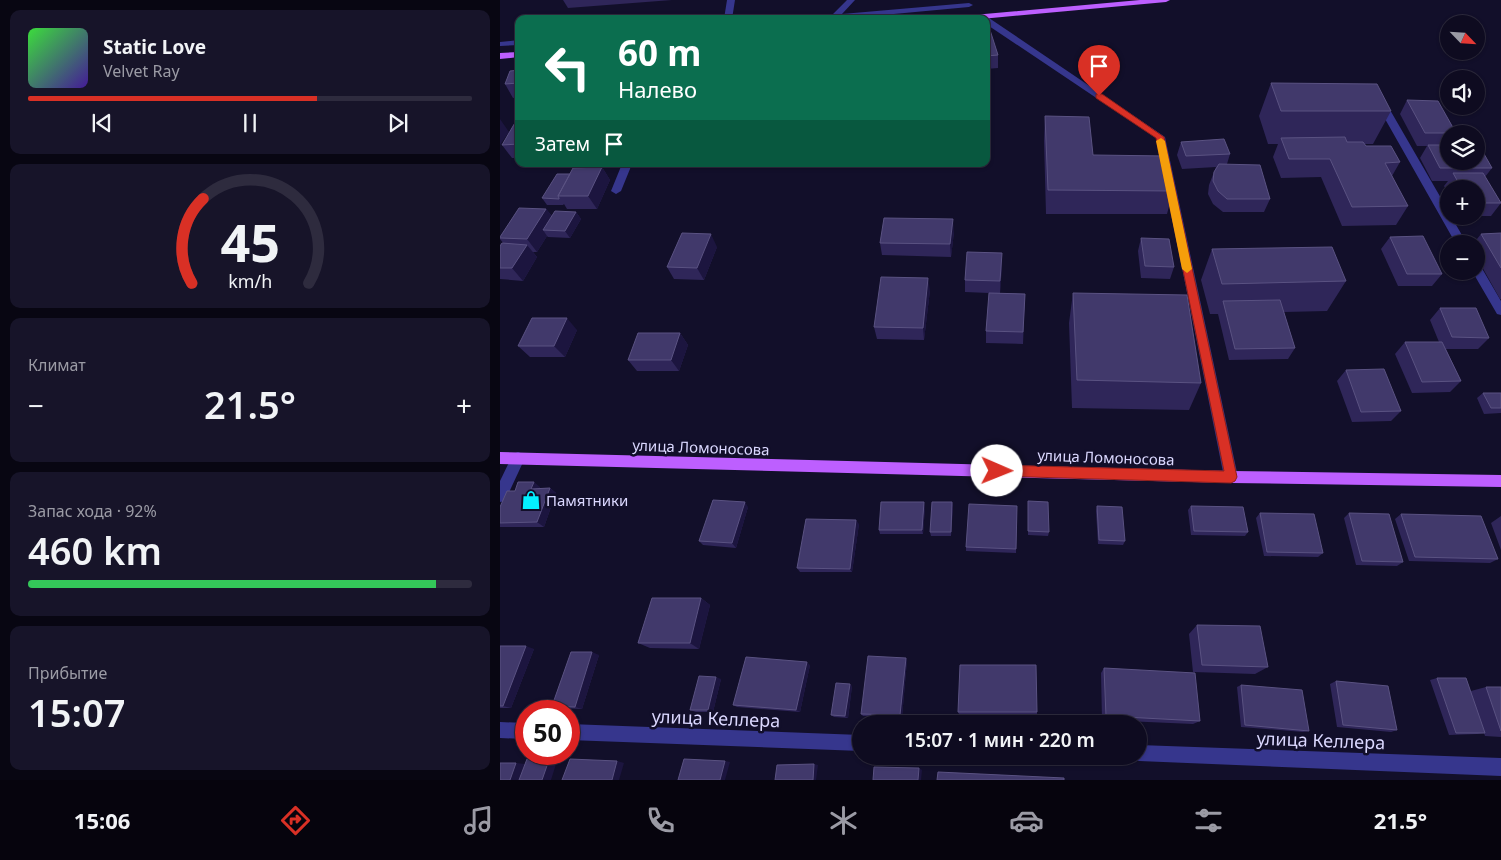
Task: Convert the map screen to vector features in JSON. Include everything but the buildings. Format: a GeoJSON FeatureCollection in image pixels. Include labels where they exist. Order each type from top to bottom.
{"type":"FeatureCollection","features":[{"type":"Feature","properties":{"kind":"main road"},"geometry":{"type":"LineString","coordinates":[[990,17],[1166,0]]}},
{"type":"Feature","properties":{"kind":"main road"},"geometry":{"type":"LineString","coordinates":[[500,56],[515,54]]}},
{"type":"Feature","properties":{"kind":"main road","name":"улица Ломоносова"},"geometry":{"type":"LineString","coordinates":[[500,458],[1231,477],[1501,481]]}},
{"type":"Feature","properties":{"kind":"street"},"geometry":{"type":"LineString","coordinates":[[729,15],[731,0]]}},
{"type":"Feature","properties":{"kind":"street"},"geometry":{"type":"LineString","coordinates":[[836,15],[851,0]]}},
{"type":"Feature","properties":{"kind":"street"},"geometry":{"type":"LineString","coordinates":[[903,0],[919,9]]}},
{"type":"Feature","properties":{"kind":"street"},"geometry":{"type":"LineString","coordinates":[[855,15],[968,2],[980,15]]}},
{"type":"Feature","properties":{"kind":"street"},"geometry":{"type":"LineString","coordinates":[[990,23],[1160,137],[1231,477]]}},
{"type":"Feature","properties":{"kind":"street"},"geometry":{"type":"LineString","coordinates":[[500,44],[515,42]]}},
{"type":"Feature","properties":{"kind":"street"},"geometry":{"type":"LineString","coordinates":[[1381,103],[1457,235]]}},
{"type":"Feature","properties":{"kind":"street"},"geometry":{"type":"LineString","coordinates":[[616,191],[626,167]]}},
{"type":"Feature","properties":{"kind":"street"},"geometry":{"type":"LineString","coordinates":[[1483,280],[1501,311]]}},
{"type":"Feature","properties":{"kind":"street"},"geometry":{"type":"LineString","coordinates":[[500,496],[518,458]]}},
{"type":"Feature","properties":{"kind":"street"},"geometry":{"type":"LineString","coordinates":[[500,730],[515,731]]}},
{"type":"Feature","properties":{"kind":"street","name":"улица Келлера"},"geometry":{"type":"LineString","coordinates":[[580,732],[852,743]]}},
{"type":"Feature","properties":{"kind":"street","name":"улица Келлера"},"geometry":{"type":"LineString","coordinates":[[1147,753],[1501,767]]}},
{"type":"Feature","properties":{"kind":"slow traffic"},"geometry":{"type":"LineString","coordinates":[[1161,141],[1187,269]]}},
{"type":"Feature","properties":{"kind":"place","name":"Памятники"},"geometry":{"type":"Point","coordinates":[531,500]}},
{"type":"Feature","properties":{"kind":"route"},"geometry":{"type":"LineString","coordinates":[[997,471],[1231,477],[1160,137],[1099,96]]}}]}
